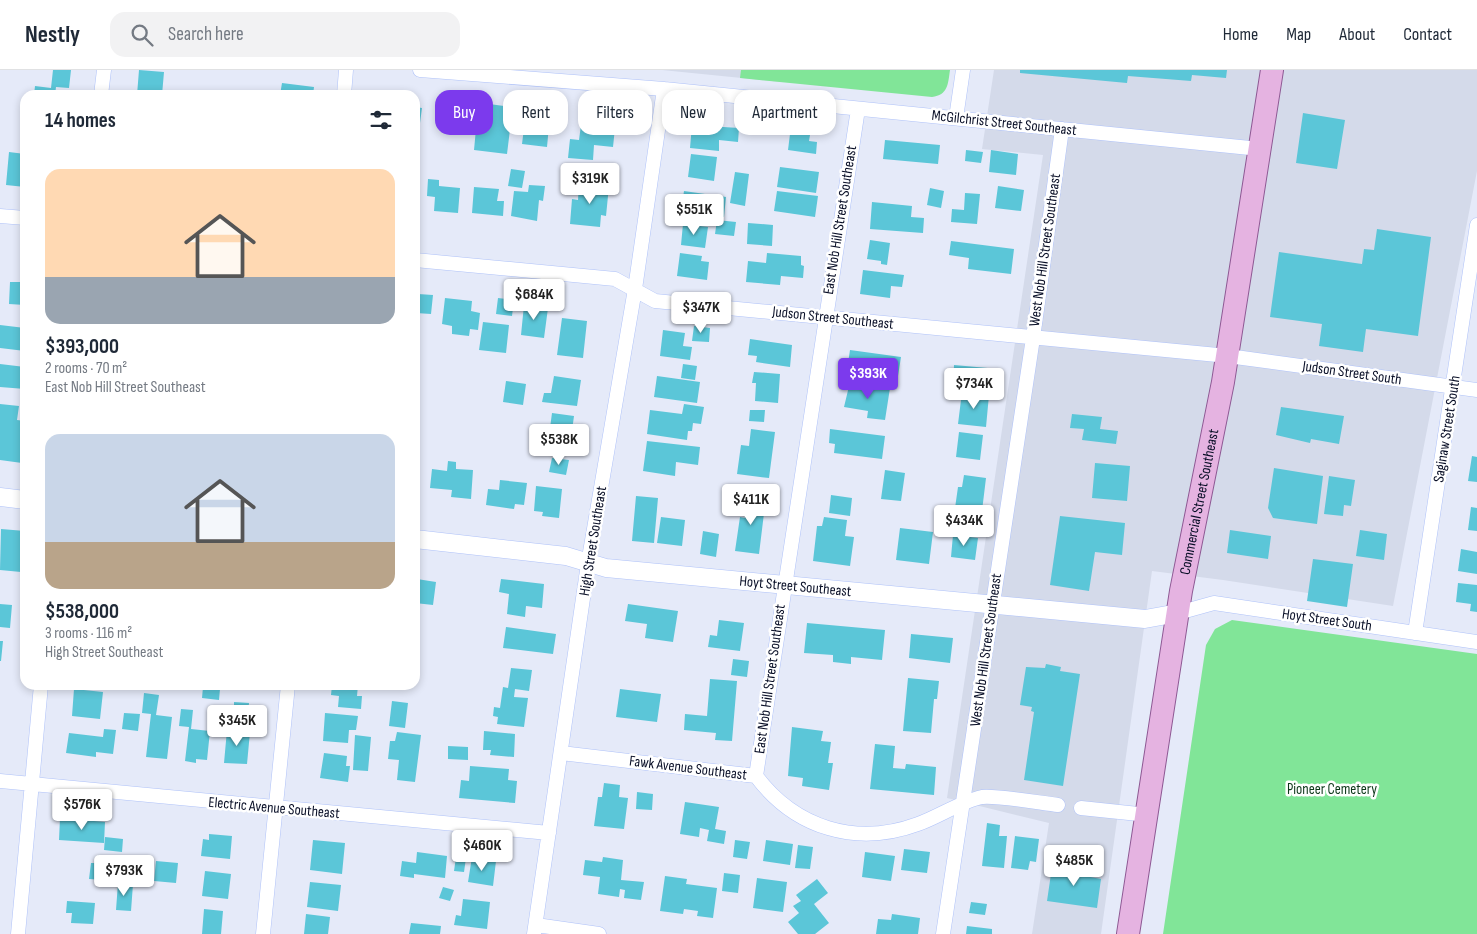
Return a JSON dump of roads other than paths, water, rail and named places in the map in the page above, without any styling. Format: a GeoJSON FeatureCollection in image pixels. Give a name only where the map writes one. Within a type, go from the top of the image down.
{"type":"FeatureCollection","features":[{"type":"Feature","properties":{"kind":"main road","name":"Commercial Street Southeast"},"geometry":{"type":"LineString","coordinates":[[1128,934],[1178,613],[1228,356],[1272,70]]}},
{"type":"Feature","properties":{"kind":"street"},"geometry":{"type":"LineString","coordinates":[[102,90],[104,70]]}},
{"type":"Feature","properties":{"kind":"street"},"geometry":{"type":"LineString","coordinates":[[344,90],[346,70]]}},
{"type":"Feature","properties":{"kind":"street","name":"McGilchrist Street Southeast"},"geometry":{"type":"LineString","coordinates":[[420,70],[562,75],[664,89],[1260,149]]}},
{"type":"Feature","properties":{"kind":"street"},"geometry":{"type":"LineString","coordinates":[[956,118],[963,70]]}},
{"type":"Feature","properties":{"kind":"street","name":"High Street Southeast"},"geometry":{"type":"LineString","coordinates":[[535,930],[588,564],[635,289],[664,89]]}},
{"type":"Feature","properties":{"kind":"street","name":"East Nob Hill Street Southeast"},"geometry":{"type":"LineString","coordinates":[[756,776],[824,317],[858,109]]}},
{"type":"Feature","properties":{"kind":"street","name":"West Nob Hill Street Southeast"},"geometry":{"type":"LineString","coordinates":[[943,934],[964,805],[1062,129]]}},
{"type":"Feature","properties":{"kind":"street"},"geometry":{"type":"LineString","coordinates":[[0,216],[20,218]]}},
{"type":"Feature","properties":{"kind":"street","name":"Saginaw Street South"},"geometry":{"type":"LineString","coordinates":[[1415,633],[1477,226]]}},
{"type":"Feature","properties":{"kind":"street","name":"Judson Street Southeast"},"geometry":{"type":"LineString","coordinates":[[420,260],[615,279],[635,289],[648,299],[655,301],[1228,356]]}},
{"type":"Feature","properties":{"kind":"street","name":"Judson Street South"},"geometry":{"type":"LineString","coordinates":[[1228,356],[1477,390]]}},
{"type":"Feature","properties":{"kind":"street"},"geometry":{"type":"LineString","coordinates":[[0,497],[20,499]]}},
{"type":"Feature","properties":{"kind":"street","name":"Hoyt Street Southeast"},"geometry":{"type":"LineString","coordinates":[[420,540],[566,556],[606,568],[784,586],[1145,619],[1178,613]]}},
{"type":"Feature","properties":{"kind":"street","name":"Hoyt Street South"},"geometry":{"type":"LineString","coordinates":[[1178,613],[1214,603],[1477,642]]}},
{"type":"Feature","properties":{"kind":"street"},"geometry":{"type":"LineString","coordinates":[[18,934],[41,690]]}},
{"type":"Feature","properties":{"kind":"street"},"geometry":{"type":"LineString","coordinates":[[263,934],[288,690]]}},
{"type":"Feature","properties":{"kind":"street","name":"Fawk Avenue Southeast"},"geometry":{"type":"LineString","coordinates":[[561,753],[756,776],[769,793],[784,807],[802,818],[839,831],[874,834],[897,831],[982,797],[1058,804]]}},
{"type":"Feature","properties":{"kind":"street","name":"Electric Avenue Southeast"},"geometry":{"type":"LineString","coordinates":[[0,781],[548,833]]}},
{"type":"Feature","properties":{"kind":"street"},"geometry":{"type":"LineString","coordinates":[[1081,808],[1148,815]]}},
{"type":"Feature","properties":{"kind":"street"},"geometry":{"type":"LineString","coordinates":[[535,930],[598,934]]}},
{"type":"Feature","properties":{"kind":"park label","name":"Pioneer Cemetery"},"geometry":{"type":"Point","coordinates":[1332,789]}}]}
